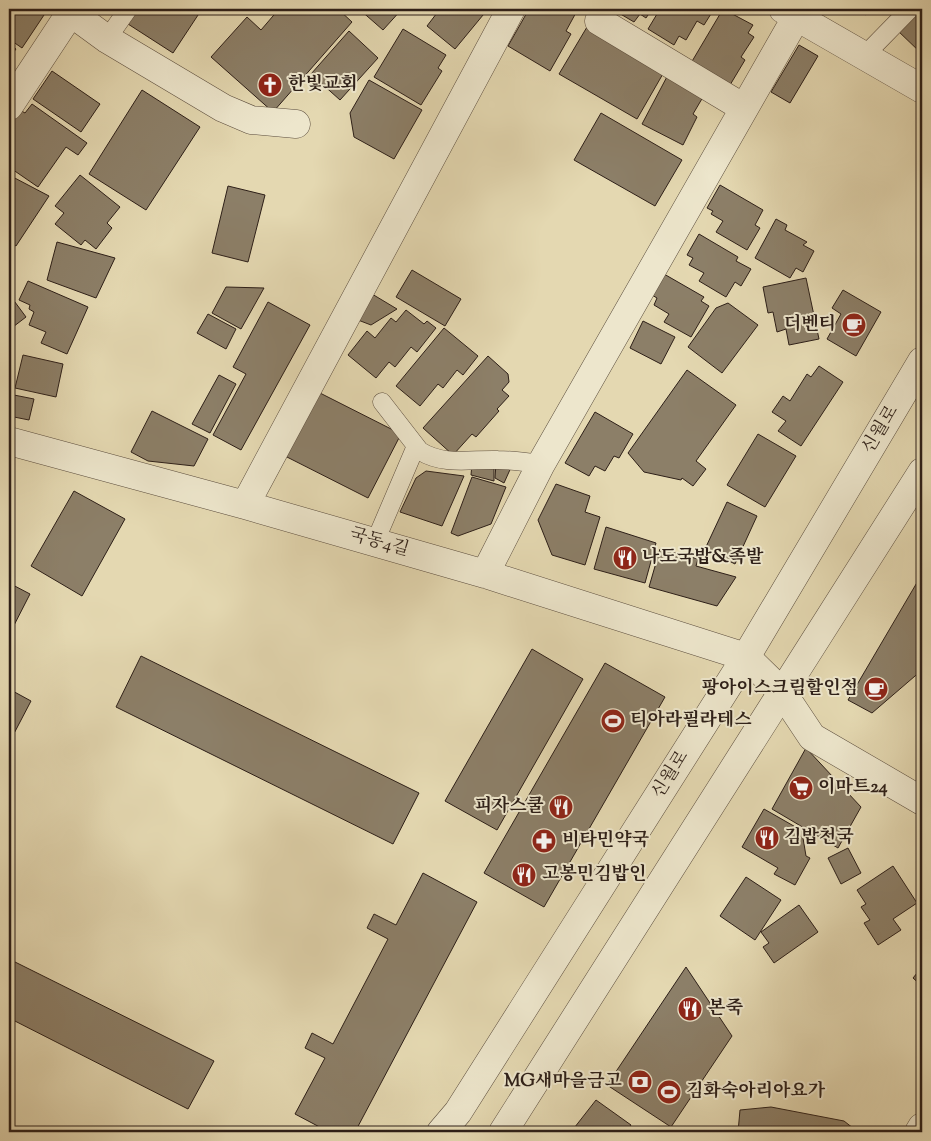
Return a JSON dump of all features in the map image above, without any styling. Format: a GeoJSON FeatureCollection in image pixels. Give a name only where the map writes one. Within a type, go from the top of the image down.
{"type":"FeatureCollection","features":[{"type":"Feature","properties":{"kind":"street"},"geometry":{"type":"LineString","coordinates":[[245,504],[510,9]]}},
{"type":"Feature","properties":{"kind":"street"},"geometry":{"type":"LineString","coordinates":[[9,106],[68,11],[107,39],[223,108],[251,120],[296,124]]}},
{"type":"Feature","properties":{"kind":"street"},"geometry":{"type":"LineString","coordinates":[[485,574],[541,464],[744,108],[794,11],[864,56],[922,89]]}},
{"type":"Feature","properties":{"kind":"street"},"geometry":{"type":"LineString","coordinates":[[599,21],[744,108]]}},
{"type":"Feature","properties":{"kind":"street","name":"신월로"},"geometry":{"type":"LineString","coordinates":[[441,1132],[464,1104],[746,657],[922,361]]}},
{"type":"Feature","properties":{"kind":"street","name":"국동4길"},"geometry":{"type":"LineString","coordinates":[[9,441],[245,504],[485,574],[746,657]]}},
{"type":"Feature","properties":{"kind":"street"},"geometry":{"type":"LineString","coordinates":[[503,1132],[922,472]]}},
{"type":"Feature","properties":{"kind":"street"},"geometry":{"type":"LineString","coordinates":[[746,657],[782,692],[812,738],[922,801]]}},
{"type":"Feature","properties":{"kind":"street"},"geometry":{"type":"LineString","coordinates":[[919,1132],[922,1127]]}},
{"type":"Feature","properties":{"kind":"lane"},"geometry":{"type":"LineString","coordinates":[[107,39],[128,9]]}},
{"type":"Feature","properties":{"kind":"lane"},"geometry":{"type":"LineString","coordinates":[[864,56],[910,9]]}},
{"type":"Feature","properties":{"kind":"lane"},"geometry":{"type":"LineString","coordinates":[[382,402],[416,446],[429,456],[440,460],[513,460],[541,464]]}},
{"type":"Feature","properties":{"kind":"lane"},"geometry":{"type":"LineString","coordinates":[[375,542],[416,446]]}},
{"type":"Feature","properties":{"kind":"building"},"geometry":{"type":"Polygon","coordinates":[[[9,9],[45,9],[46,12],[22,48],[9,39],[9,9]]]}},
{"type":"Feature","properties":{"kind":"building"},"geometry":{"type":"Polygon","coordinates":[[[138,9],[202,9],[173,53],[128,24],[138,9]]]}},
{"type":"Feature","properties":{"kind":"building","name":"한빛교회"},"geometry":{"type":"Polygon","coordinates":[[[279,9],[338,9],[352,22],[273,112],[211,57],[247,17],[261,30],[279,9]]]}},
{"type":"Feature","properties":{"kind":"building"},"geometry":{"type":"Polygon","coordinates":[[[359,9],[402,9],[383,30],[359,9]]]}},
{"type":"Feature","properties":{"kind":"building"},"geometry":{"type":"Polygon","coordinates":[[[440,9],[488,9],[455,49],[427,26],[440,9]]]}},
{"type":"Feature","properties":{"kind":"building"},"geometry":{"type":"Polygon","coordinates":[[[529,9],[578,9],[566,31],[571,34],[550,71],[508,46],[529,9]]]}},
{"type":"Feature","properties":{"kind":"building"},"geometry":{"type":"Polygon","coordinates":[[[612,9],[652,9],[646,18],[640,14],[634,22],[612,9]]]}},
{"type":"Feature","properties":{"kind":"building"},"geometry":{"type":"Polygon","coordinates":[[[660,9],[714,9],[704,25],[697,21],[686,40],[679,36],[674,45],[648,29],[660,9]]]}},
{"type":"Feature","properties":{"kind":"building"},"geometry":{"type":"Polygon","coordinates":[[[723,9],[753,25],[748,33],[754,37],[741,57],[745,60],[730,85],[691,63],[723,9]]]}},
{"type":"Feature","properties":{"kind":"building"},"geometry":{"type":"Polygon","coordinates":[[[859,9],[880,9],[874,14],[871,10],[865,15],[859,9]]]}},
{"type":"Feature","properties":{"kind":"building"},"geometry":{"type":"Polygon","coordinates":[[[916,9],[922,9],[922,54],[896,29],[916,9]]]}},
{"type":"Feature","properties":{"kind":"building"},"geometry":{"type":"Polygon","coordinates":[[[587,27],[664,72],[637,119],[559,74],[587,27]]]}},
{"type":"Feature","properties":{"kind":"building"},"geometry":{"type":"Polygon","coordinates":[[[403,29],[446,55],[438,68],[442,71],[421,105],[374,77],[403,29]]]}},
{"type":"Feature","properties":{"kind":"building"},"geometry":{"type":"Polygon","coordinates":[[[349,31],[378,58],[340,100],[311,74],[349,31]]]}},
{"type":"Feature","properties":{"kind":"building"},"geometry":{"type":"Polygon","coordinates":[[[9,44],[16,49],[10,57],[14,60],[9,67],[9,44]]]}},
{"type":"Feature","properties":{"kind":"building"},"geometry":{"type":"Polygon","coordinates":[[[799,45],[818,56],[790,103],[771,92],[799,45]]]}},
{"type":"Feature","properties":{"kind":"building"},"geometry":{"type":"Polygon","coordinates":[[[52,71],[100,104],[81,132],[33,99],[52,71]]]}},
{"type":"Feature","properties":{"kind":"building"},"geometry":{"type":"Polygon","coordinates":[[[670,71],[703,97],[693,114],[697,117],[683,145],[642,124],[670,71]]]}},
{"type":"Feature","properties":{"kind":"building"},"geometry":{"type":"Polygon","coordinates":[[[369,80],[422,110],[394,159],[354,137],[350,113],[369,80]]]}},
{"type":"Feature","properties":{"kind":"building"},"geometry":{"type":"Polygon","coordinates":[[[142,90],[200,127],[146,210],[89,174],[142,90]]]}},
{"type":"Feature","properties":{"kind":"building"},"geometry":{"type":"Polygon","coordinates":[[[32,104],[87,143],[78,155],[66,147],[38,187],[9,167],[9,126],[20,110],[25,113],[32,104]]]}},
{"type":"Feature","properties":{"kind":"building"},"geometry":{"type":"Polygon","coordinates":[[[601,113],[682,160],[655,206],[574,160],[601,113]]]}},
{"type":"Feature","properties":{"kind":"building"},"geometry":{"type":"Polygon","coordinates":[[[9,175],[49,196],[16,246],[9,242],[9,175]]]}},
{"type":"Feature","properties":{"kind":"building"},"geometry":{"type":"Polygon","coordinates":[[[80,175],[120,207],[107,223],[112,228],[96,249],[85,240],[81,245],[55,224],[64,213],[55,206],[80,175]]]}},
{"type":"Feature","properties":{"kind":"building"},"geometry":{"type":"Polygon","coordinates":[[[720,185],[763,210],[755,225],[760,228],[747,250],[716,232],[723,221],[711,214],[713,211],[707,208],[720,185]]]}},
{"type":"Feature","properties":{"kind":"building"},"geometry":{"type":"Polygon","coordinates":[[[228,186],[265,195],[248,262],[212,253],[228,186]]]}},
{"type":"Feature","properties":{"kind":"building"},"geometry":{"type":"Polygon","coordinates":[[[776,219],[787,225],[785,230],[807,242],[803,245],[814,251],[803,272],[796,268],[790,278],[755,258],[776,219]]]}},
{"type":"Feature","properties":{"kind":"building"},"geometry":{"type":"Polygon","coordinates":[[[699,234],[738,257],[736,261],[751,269],[741,286],[735,282],[726,297],[699,281],[704,273],[689,265],[693,258],[687,255],[699,234]]]}},
{"type":"Feature","properties":{"kind":"building"},"geometry":{"type":"Polygon","coordinates":[[[57,242],[115,258],[96,298],[47,280],[57,242]]]}},
{"type":"Feature","properties":{"kind":"building"},"geometry":{"type":"Polygon","coordinates":[[[412,270],[461,299],[445,326],[396,297],[412,270]]]}},
{"type":"Feature","properties":{"kind":"building"},"geometry":{"type":"Polygon","coordinates":[[[664,274],[704,297],[701,301],[709,306],[691,337],[664,322],[669,314],[654,305],[657,298],[652,295],[664,274]]]}},
{"type":"Feature","properties":{"kind":"building"},"geometry":{"type":"Polygon","coordinates":[[[806,278],[819,339],[789,345],[786,329],[777,332],[773,312],[768,313],[763,287],[806,278]]]}},
{"type":"Feature","properties":{"kind":"building"},"geometry":{"type":"Polygon","coordinates":[[[28,281],[88,307],[67,354],[41,343],[46,332],[29,325],[34,312],[29,309],[30,305],[19,300],[28,281]]]}},
{"type":"Feature","properties":{"kind":"building"},"geometry":{"type":"Polygon","coordinates":[[[226,287],[264,288],[241,329],[212,313],[226,287]]]}},
{"type":"Feature","properties":{"kind":"building"},"geometry":{"type":"Polygon","coordinates":[[[843,290],[881,312],[856,356],[827,339],[841,314],[832,308],[843,290]]]}},
{"type":"Feature","properties":{"kind":"building"},"geometry":{"type":"Polygon","coordinates":[[[9,294],[26,317],[9,330],[9,294]]]}},
{"type":"Feature","properties":{"kind":"building"},"geometry":{"type":"Polygon","coordinates":[[[372,294],[397,309],[371,325],[358,320],[372,294]]]}},
{"type":"Feature","properties":{"kind":"building"},"geometry":{"type":"Polygon","coordinates":[[[268,302],[310,325],[241,450],[213,435],[246,374],[233,367],[268,302]]]}},
{"type":"Feature","properties":{"kind":"building"},"geometry":{"type":"Polygon","coordinates":[[[728,303],[758,325],[722,373],[688,347],[716,308],[728,303]]]}},
{"type":"Feature","properties":{"kind":"building"},"geometry":{"type":"Polygon","coordinates":[[[406,310],[424,324],[427,321],[436,328],[417,352],[411,347],[395,367],[389,362],[376,378],[348,355],[367,331],[375,338],[391,318],[396,322],[406,310]]]}},
{"type":"Feature","properties":{"kind":"building"},"geometry":{"type":"Polygon","coordinates":[[[208,314],[236,329],[226,349],[197,333],[208,314]]]}},
{"type":"Feature","properties":{"kind":"building"},"geometry":{"type":"Polygon","coordinates":[[[643,321],[675,337],[661,364],[630,348],[643,321]]]}},
{"type":"Feature","properties":{"kind":"building"},"geometry":{"type":"Polygon","coordinates":[[[444,328],[478,356],[463,375],[457,370],[443,388],[438,384],[420,406],[396,386],[444,328]]]}},
{"type":"Feature","properties":{"kind":"building"},"geometry":{"type":"Polygon","coordinates":[[[23,355],[63,364],[56,397],[15,388],[23,355]]]}},
{"type":"Feature","properties":{"kind":"building"},"geometry":{"type":"Polygon","coordinates":[[[488,356],[508,374],[509,382],[502,390],[509,396],[497,409],[499,411],[476,437],[472,434],[453,455],[423,428],[488,356]]]}},
{"type":"Feature","properties":{"kind":"building"},"geometry":{"type":"Polygon","coordinates":[[[819,366],[843,382],[801,446],[778,431],[786,421],[772,412],[783,396],[790,401],[807,374],[811,377],[819,366]]]}},
{"type":"Feature","properties":{"kind":"building"},"geometry":{"type":"Polygon","coordinates":[[[687,370],[736,405],[696,461],[706,469],[693,486],[682,478],[681,480],[644,472],[628,453],[687,370]]]}},
{"type":"Feature","properties":{"kind":"building"},"geometry":{"type":"Polygon","coordinates":[[[219,375],[236,384],[210,433],[192,424],[219,375]]]}},
{"type":"Feature","properties":{"kind":"building"},"geometry":{"type":"Polygon","coordinates":[[[316,391],[401,434],[368,498],[283,455],[316,391]]]}},
{"type":"Feature","properties":{"kind":"building"},"geometry":{"type":"Polygon","coordinates":[[[9,394],[34,399],[29,420],[9,416],[9,394]]]}},
{"type":"Feature","properties":{"kind":"building"},"geometry":{"type":"Polygon","coordinates":[[[152,411],[208,439],[194,466],[148,461],[131,452],[152,411]]]}},
{"type":"Feature","properties":{"kind":"building"},"geometry":{"type":"Polygon","coordinates":[[[595,412],[633,434],[619,458],[614,456],[605,471],[595,466],[589,476],[565,463],[595,412]]]}},
{"type":"Feature","properties":{"kind":"building"},"geometry":{"type":"Polygon","coordinates":[[[758,434],[796,456],[765,507],[727,485],[758,434]]]}},
{"type":"Feature","properties":{"kind":"building"},"geometry":{"type":"Polygon","coordinates":[[[494,462],[494,481],[471,475],[472,463],[494,462]]]}},
{"type":"Feature","properties":{"kind":"building"},"geometry":{"type":"Polygon","coordinates":[[[496,463],[513,463],[504,483],[495,478],[496,463]]]}},
{"type":"Feature","properties":{"kind":"building"},"geometry":{"type":"Polygon","coordinates":[[[426,471],[464,476],[442,526],[400,512],[416,478],[426,471]]]}},
{"type":"Feature","properties":{"kind":"building"},"geometry":{"type":"Polygon","coordinates":[[[472,477],[506,487],[491,524],[458,536],[451,533],[472,477]]]}},
{"type":"Feature","properties":{"kind":"building"},"geometry":{"type":"Polygon","coordinates":[[[556,484],[590,496],[585,512],[600,517],[585,565],[552,555],[538,520],[556,484]]]}},
{"type":"Feature","properties":{"kind":"building"},"geometry":{"type":"Polygon","coordinates":[[[74,491],[125,519],[82,596],[31,566],[74,491]]]}},
{"type":"Feature","properties":{"kind":"building"},"geometry":{"type":"Polygon","coordinates":[[[727,502],[757,516],[735,564],[705,549],[727,502]]]}},
{"type":"Feature","properties":{"kind":"building"},"geometry":{"type":"Polygon","coordinates":[[[606,527],[656,543],[645,583],[594,569],[606,527]]]}},
{"type":"Feature","properties":{"kind":"building"},"geometry":{"type":"Polygon","coordinates":[[[660,549],[698,559],[696,566],[736,577],[717,606],[649,587],[660,549]]]}},
{"type":"Feature","properties":{"kind":"building"},"geometry":{"type":"Polygon","coordinates":[[[922,574],[922,670],[872,713],[848,700],[922,574]]]}},
{"type":"Feature","properties":{"kind":"building"},"geometry":{"type":"Polygon","coordinates":[[[9,583],[30,594],[9,635],[9,583]]]}},
{"type":"Feature","properties":{"kind":"building"},"geometry":{"type":"Polygon","coordinates":[[[532,649],[583,679],[497,830],[445,801],[532,649]]]}},
{"type":"Feature","properties":{"kind":"building"},"geometry":{"type":"Polygon","coordinates":[[[141,656],[419,793],[393,844],[116,707],[141,656]]]}},
{"type":"Feature","properties":{"kind":"building"},"geometry":{"type":"Polygon","coordinates":[[[605,663],[665,697],[544,907],[484,873],[605,663]]]}},
{"type":"Feature","properties":{"kind":"building"},"geometry":{"type":"Polygon","coordinates":[[[9,689],[31,701],[9,743],[9,689]]]}},
{"type":"Feature","properties":{"kind":"building"},"geometry":{"type":"Polygon","coordinates":[[[806,748],[861,807],[838,848],[772,809],[806,748]]]}},
{"type":"Feature","properties":{"kind":"building"},"geometry":{"type":"Polygon","coordinates":[[[764,809],[806,833],[803,838],[806,856],[810,858],[795,885],[774,874],[778,868],[742,847],[764,809]]]}},
{"type":"Feature","properties":{"kind":"building"},"geometry":{"type":"Polygon","coordinates":[[[848,848],[861,873],[841,884],[828,858],[848,848]]]}},
{"type":"Feature","properties":{"kind":"building"},"geometry":{"type":"Polygon","coordinates":[[[893,866],[917,903],[893,919],[901,930],[878,945],[864,923],[870,920],[861,907],[866,904],[857,890],[893,866]]]}},
{"type":"Feature","properties":{"kind":"building"},"geometry":{"type":"Polygon","coordinates":[[[423,873],[477,902],[355,1132],[329,1132],[295,1114],[325,1058],[305,1048],[312,1033],[333,1044],[388,939],[367,928],[374,914],[396,925],[423,873]]]}},
{"type":"Feature","properties":{"kind":"building"},"geometry":{"type":"Polygon","coordinates":[[[746,877],[781,900],[755,940],[720,916],[746,877]]]}},
{"type":"Feature","properties":{"kind":"building"},"geometry":{"type":"Polygon","coordinates":[[[799,905],[818,932],[774,963],[763,947],[769,943],[761,932],[799,905]]]}},
{"type":"Feature","properties":{"kind":"building"},"geometry":{"type":"Polygon","coordinates":[[[9,959],[214,1061],[188,1109],[9,1018],[9,959]]]}},
{"type":"Feature","properties":{"kind":"building"},"geometry":{"type":"Polygon","coordinates":[[[686,967],[732,1036],[671,1127],[607,1085],[686,967]]]}},
{"type":"Feature","properties":{"kind":"building"},"geometry":{"type":"Polygon","coordinates":[[[922,967],[922,986],[913,978],[922,967]]]}},
{"type":"Feature","properties":{"kind":"building"},"geometry":{"type":"Polygon","coordinates":[[[596,1100],[631,1125],[627,1131],[629,1132],[571,1132],[596,1100]]]}},
{"type":"Feature","properties":{"kind":"building"},"geometry":{"type":"Polygon","coordinates":[[[771,1107],[844,1121],[858,1132],[738,1132],[740,1110],[771,1107]]]}},
{"type":"Feature","properties":{"kind":"place","name":"한빛교회"},"geometry":{"type":"Point","coordinates":[270,85]}},
{"type":"Feature","properties":{"kind":"place","name":"더벤티"},"geometry":{"type":"Point","coordinates":[854,325]}},
{"type":"Feature","properties":{"kind":"place","name":"나도국밥&족발"},"geometry":{"type":"Point","coordinates":[625,558]}},
{"type":"Feature","properties":{"kind":"place","name":"팡아이스크림할인점"},"geometry":{"type":"Point","coordinates":[876,689]}},
{"type":"Feature","properties":{"kind":"place","name":"티아라필라테스"},"geometry":{"type":"Point","coordinates":[613,721]}},
{"type":"Feature","properties":{"kind":"place","name":"이마트24"},"geometry":{"type":"Point","coordinates":[801,788]}},
{"type":"Feature","properties":{"kind":"place","name":"피자스쿨"},"geometry":{"type":"Point","coordinates":[561,807]}},
{"type":"Feature","properties":{"kind":"place","name":"김밥천국"},"geometry":{"type":"Point","coordinates":[767,838]}},
{"type":"Feature","properties":{"kind":"place","name":"비타민약국"},"geometry":{"type":"Point","coordinates":[544,841]}},
{"type":"Feature","properties":{"kind":"place","name":"고봉민김밥인"},"geometry":{"type":"Point","coordinates":[524,875]}},
{"type":"Feature","properties":{"kind":"place","name":"본죽"},"geometry":{"type":"Point","coordinates":[690,1009]}},
{"type":"Feature","properties":{"kind":"place","name":"MG새마을금고"},"geometry":{"type":"Point","coordinates":[640,1082]}},
{"type":"Feature","properties":{"kind":"place","name":"김화숙아리아요가"},"geometry":{"type":"Point","coordinates":[669,1092]}}]}
